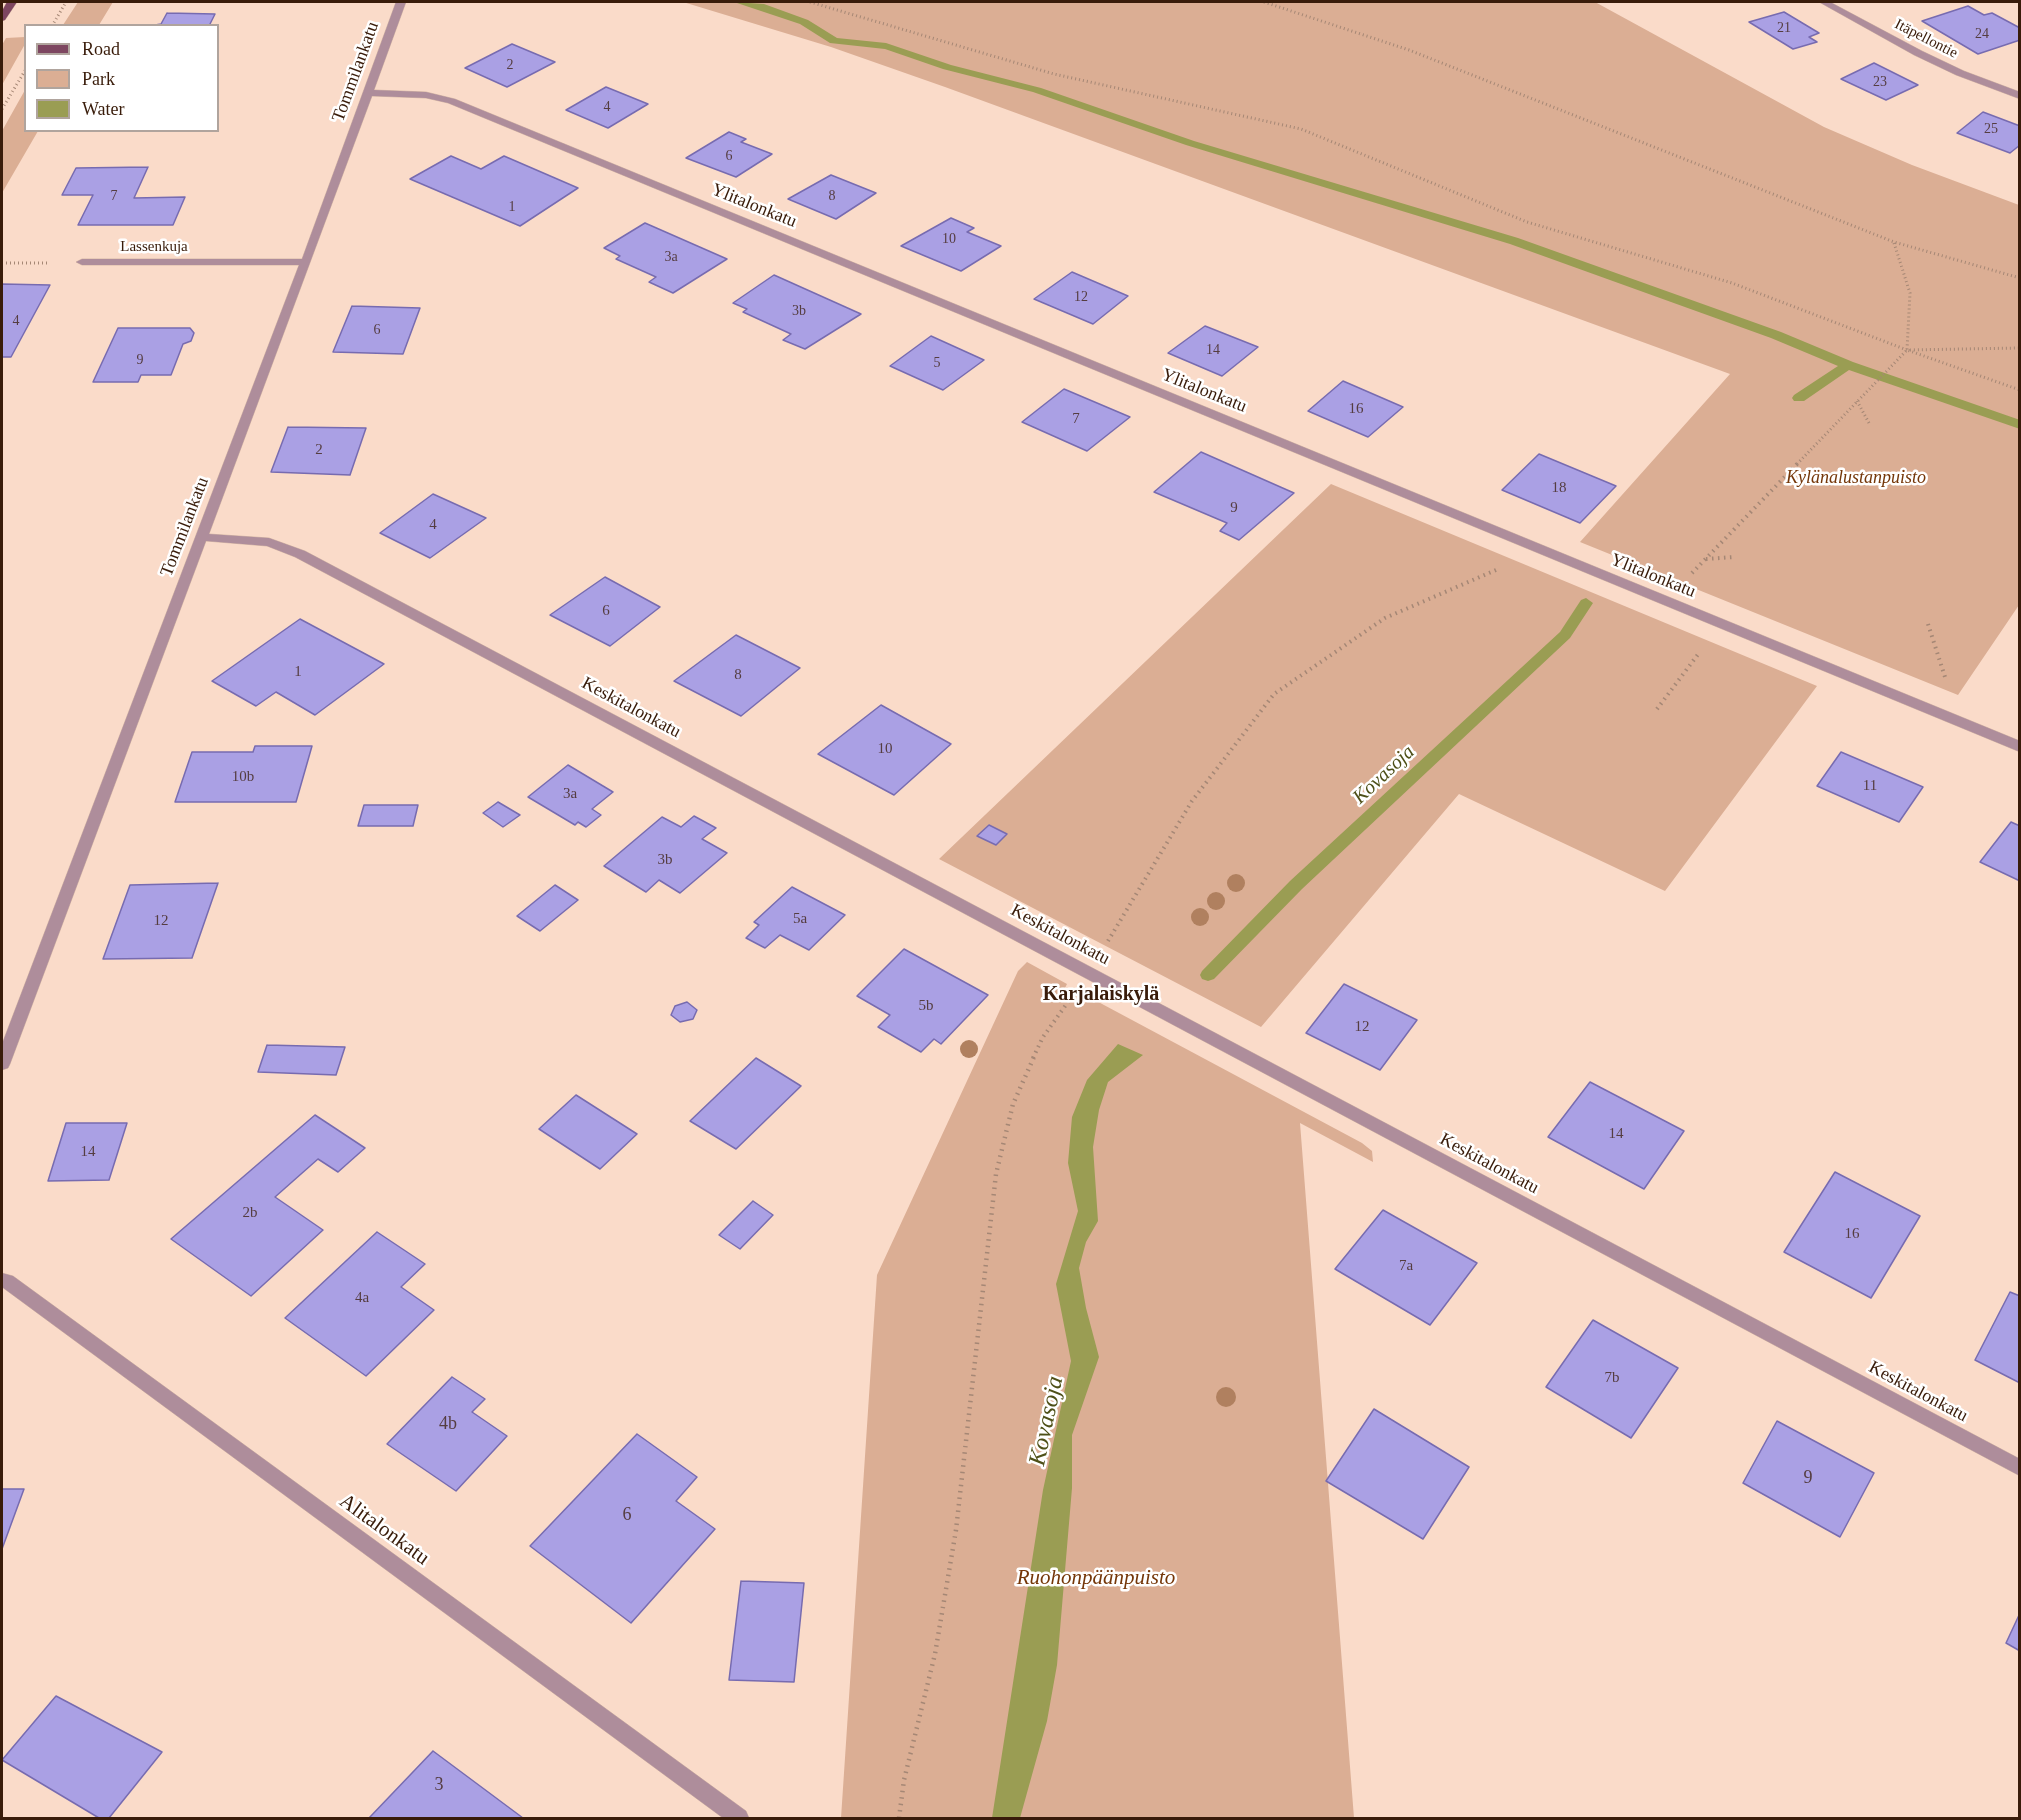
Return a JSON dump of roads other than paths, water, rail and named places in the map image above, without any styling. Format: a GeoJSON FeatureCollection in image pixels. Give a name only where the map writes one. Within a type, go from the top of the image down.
{"type":"FeatureCollection","features":[{"type":"Feature","properties":{"kind":"main road"},"geometry":{"type":"LineString","coordinates":[[2,18],[12,2]]}},
{"type":"Feature","properties":{"kind":"street","name":"Tommilankatu"},"geometry":{"type":"LineString","coordinates":[[2,1064],[306,262],[401,2]]}},
{"type":"Feature","properties":{"kind":"street","name":"Itäpellontie"},"geometry":{"type":"LineString","coordinates":[[1824,2],[1960,73],[2019,96]]}},
{"type":"Feature","properties":{"kind":"street","name":"Ylitalonkatu"},"geometry":{"type":"LineString","coordinates":[[368,93],[426,95],[451,101],[2019,747]]}},
{"type":"Feature","properties":{"kind":"street","name":"Lassenkuja"},"geometry":{"type":"LineString","coordinates":[[82,262],[306,262]]}},
{"type":"Feature","properties":{"kind":"street","name":"Keskitalonkatu"},"geometry":{"type":"LineString","coordinates":[[200,537],[269,542],[300,554],[2019,1468]]}},
{"type":"Feature","properties":{"kind":"street","name":"Alitalonkatu"},"geometry":{"type":"LineString","coordinates":[[2,1280],[739,1818]]}},
{"type":"Feature","properties":{"kind":"water"},"geometry":{"type":"Polygon","coordinates":[[[1118,1044],[1143,1055],[1108,1082],[1099,1110],[1093,1147],[1098,1221],[1086,1242],[1079,1268],[1086,1308],[1099,1357],[1072,1435],[1072,1488],[1057,1665],[1047,1721],[1020,1818],[992,1818],[1043,1490],[1071,1361],[1056,1284],[1078,1211],[1068,1163],[1072,1117],[1087,1080],[1118,1044]]]}},
{"type":"Feature","properties":{"kind":"waterway"},"geometry":{"type":"LineString","coordinates":[[739,2],[760,6],[804,22],[834,41],[886,46],[947,67],[1037,90],[1190,143],[1514,241],[1776,335],[1848,365]]}},
{"type":"Feature","properties":{"kind":"waterway"},"geometry":{"type":"LineString","coordinates":[[1799,398],[1848,365]]}},
{"type":"Feature","properties":{"kind":"waterway"},"geometry":{"type":"LineString","coordinates":[[1848,365],[2020,425]]}},
{"type":"Feature","properties":{"kind":"waterway","name":"Kovasoja"},"geometry":{"type":"LineString","coordinates":[[1208,975],[1296,885],[1565,635],[1586,603]]}},
{"type":"Feature","properties":{"kind":"district","name":"Karjalaiskylä"},"geometry":{"type":"Point","coordinates":[1101,995]}},
{"type":"Feature","properties":{"kind":"park label","name":"Kylänalustanpuisto"},"geometry":{"type":"Point","coordinates":[1856,478]}},
{"type":"Feature","properties":{"kind":"park label","name":"Ruohonpäänpuisto"},"geometry":{"type":"Point","coordinates":[1096,1578]}}]}
